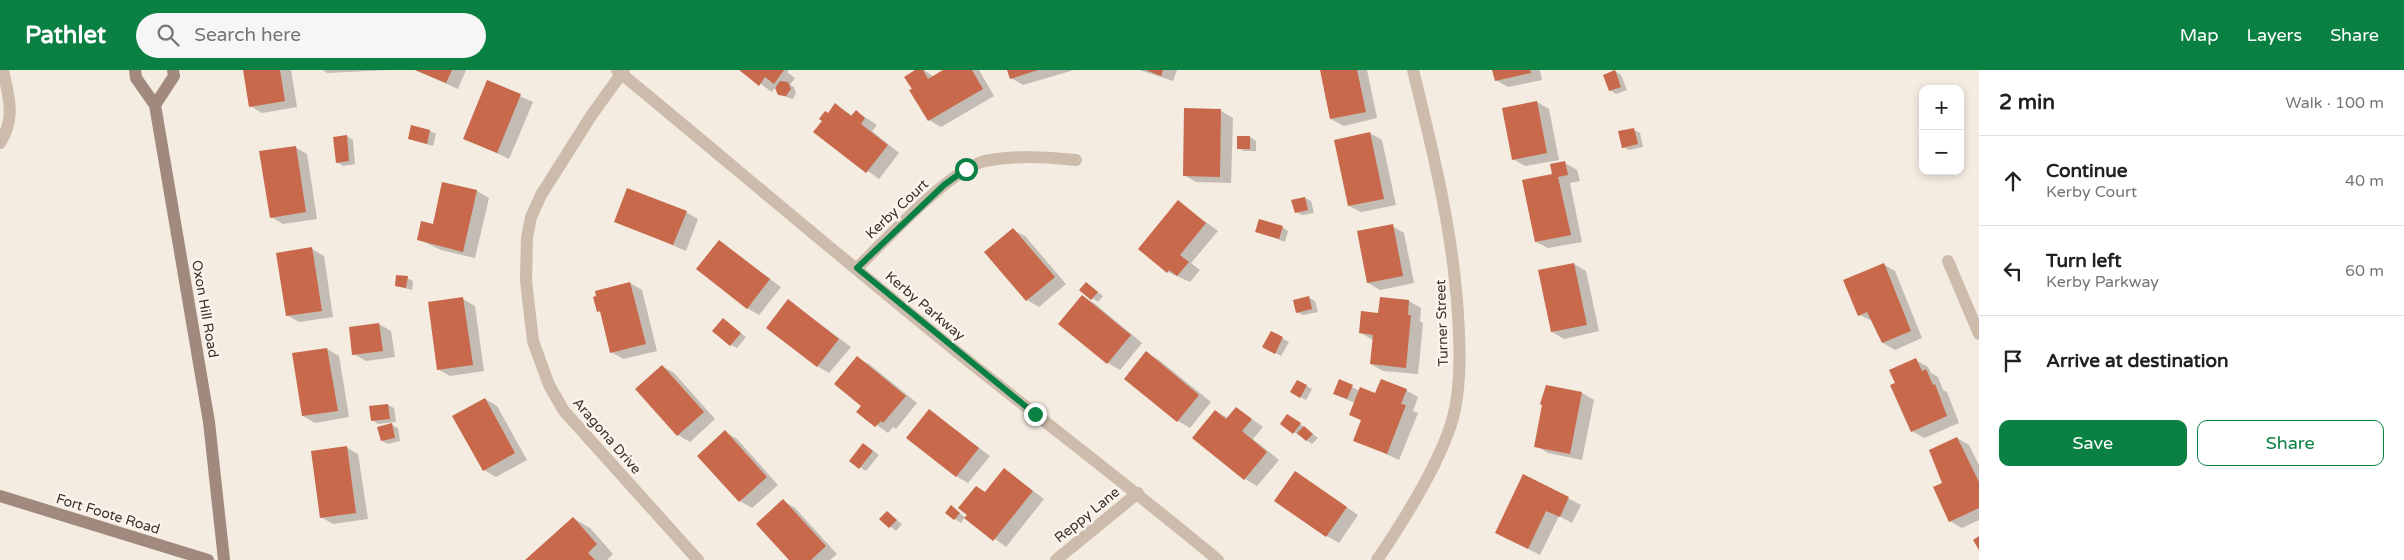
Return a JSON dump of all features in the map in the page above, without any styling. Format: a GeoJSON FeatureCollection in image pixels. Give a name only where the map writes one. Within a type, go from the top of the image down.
{"type":"FeatureCollection","features":[{"type":"Feature","properties":{"kind":"main road","name":"Oxon Hill Road"},"geometry":{"type":"LineString","coordinates":[[135,70],[136,78],[155,105],[209,422],[224,560]]}},
{"type":"Feature","properties":{"kind":"main road"},"geometry":{"type":"LineString","coordinates":[[155,105],[174,76],[173,70]]}},
{"type":"Feature","properties":{"kind":"main road","name":"Fort Foote Road"},"geometry":{"type":"LineString","coordinates":[[0,496],[208,560]]}},
{"type":"Feature","properties":{"kind":"street"},"geometry":{"type":"LineString","coordinates":[[0,143],[10,128],[10,102],[3,70]]}},
{"type":"Feature","properties":{"kind":"street","name":"Turner Street"},"geometry":{"type":"LineString","coordinates":[[1377,560],[1419,492],[1448,434],[1455,410],[1460,356],[1455,270],[1438,168],[1413,70]]}},
{"type":"Feature","properties":{"kind":"street","name":"Kerby Parkway"},"geometry":{"type":"LineString","coordinates":[[621,71],[1080,451],[1138,493],[1218,560]]}},
{"type":"Feature","properties":{"kind":"street","name":"Aragona Drive"},"geometry":{"type":"LineString","coordinates":[[621,71],[555,172],[531,217],[525,257],[533,341],[549,385],[564,411],[698,560]]}},
{"type":"Feature","properties":{"kind":"street","name":"Kerby Court"},"geometry":{"type":"LineString","coordinates":[[857,268],[944,185],[966,169],[984,162],[1036,156],[1076,160]]}},
{"type":"Feature","properties":{"kind":"street"},"geometry":{"type":"LineString","coordinates":[[1948,261],[1979,334]]}},
{"type":"Feature","properties":{"kind":"street","name":"Reppy Lane"},"geometry":{"type":"LineString","coordinates":[[1056,560],[1138,493]]}},
{"type":"Feature","properties":{"kind":"building"},"geometry":{"type":"Polygon","coordinates":[[[243,70],[280,70],[285,101],[249,107],[243,70]]]}},
{"type":"Feature","properties":{"kind":"building"},"geometry":{"type":"Polygon","coordinates":[[[415,70],[452,70],[446,83],[415,70]]]}},
{"type":"Feature","properties":{"kind":"building"},"geometry":{"type":"Polygon","coordinates":[[[739,70],[784,70],[774,84],[765,77],[759,86],[739,70]]]}},
{"type":"Feature","properties":{"kind":"building"},"geometry":{"type":"Polygon","coordinates":[[[915,70],[923,70],[928,79],[943,70],[972,70],[983,89],[928,121],[909,90],[912,89],[904,77],[915,70]]]}},
{"type":"Feature","properties":{"kind":"building"},"geometry":{"type":"Polygon","coordinates":[[[1007,70],[1038,70],[1010,79],[1007,70]]]}},
{"type":"Feature","properties":{"kind":"building"},"geometry":{"type":"Polygon","coordinates":[[[1146,70],[1163,70],[1161,76],[1146,70]]]}},
{"type":"Feature","properties":{"kind":"building"},"geometry":{"type":"Polygon","coordinates":[[[1320,70],[1357,70],[1366,112],[1330,119],[1320,70]]]}},
{"type":"Feature","properties":{"kind":"building"},"geometry":{"type":"Polygon","coordinates":[[[1492,70],[1530,70],[1531,73],[1495,81],[1492,70]]]}},
{"type":"Feature","properties":{"kind":"building"},"geometry":{"type":"Polygon","coordinates":[[[1615,70],[1621,87],[1609,91],[1603,75],[1615,70]]]}},
{"type":"Feature","properties":{"kind":"building"},"geometry":{"type":"Polygon","coordinates":[[[487,80],[521,94],[497,153],[463,139],[487,80]]]}},
{"type":"Feature","properties":{"kind":"building"},"geometry":{"type":"Polygon","coordinates":[[[780,81],[788,82],[791,89],[786,96],[778,95],[775,88],[780,81]]]}},
{"type":"Feature","properties":{"kind":"building"},"geometry":{"type":"Polygon","coordinates":[[[1537,101],[1547,153],[1512,160],[1502,108],[1537,101]]]}},
{"type":"Feature","properties":{"kind":"building"},"geometry":{"type":"Polygon","coordinates":[[[835,103],[851,116],[856,110],[865,118],[861,124],[888,145],[866,173],[813,132],[822,121],[819,119],[825,111],[828,113],[835,103]]]}},
{"type":"Feature","properties":{"kind":"building"},"geometry":{"type":"Polygon","coordinates":[[[1184,108],[1221,109],[1220,177],[1183,176],[1184,108]]]}},
{"type":"Feature","properties":{"kind":"building"},"geometry":{"type":"Polygon","coordinates":[[[411,125],[430,130],[427,144],[408,139],[411,125]]]}},
{"type":"Feature","properties":{"kind":"building"},"geometry":{"type":"Polygon","coordinates":[[[1634,128],[1638,144],[1622,148],[1618,131],[1634,128]]]}},
{"type":"Feature","properties":{"kind":"building"},"geometry":{"type":"Polygon","coordinates":[[[1370,132],[1384,199],[1348,206],[1334,140],[1370,132]]]}},
{"type":"Feature","properties":{"kind":"building"},"geometry":{"type":"Polygon","coordinates":[[[347,135],[349,161],[336,163],[333,137],[347,135]]]}},
{"type":"Feature","properties":{"kind":"building"},"geometry":{"type":"Polygon","coordinates":[[[1237,136],[1250,136],[1250,149],[1237,149],[1237,136]]]}},
{"type":"Feature","properties":{"kind":"building"},"geometry":{"type":"Polygon","coordinates":[[[296,146],[306,212],[270,218],[259,151],[296,146]]]}},
{"type":"Feature","properties":{"kind":"building"},"geometry":{"type":"Polygon","coordinates":[[[1565,161],[1568,175],[1558,177],[1571,235],[1535,242],[1522,180],[1552,174],[1550,164],[1565,161]]]}},
{"type":"Feature","properties":{"kind":"building"},"geometry":{"type":"Polygon","coordinates":[[[442,182],[477,190],[463,252],[417,240],[421,221],[433,224],[442,182]]]}},
{"type":"Feature","properties":{"kind":"building"},"geometry":{"type":"Polygon","coordinates":[[[627,188],[687,211],[673,245],[614,222],[627,188]]]}},
{"type":"Feature","properties":{"kind":"building"},"geometry":{"type":"Polygon","coordinates":[[[1305,197],[1308,210],[1295,213],[1291,200],[1305,197]]]}},
{"type":"Feature","properties":{"kind":"building"},"geometry":{"type":"Polygon","coordinates":[[[1178,200],[1206,223],[1180,255],[1189,262],[1177,276],[1169,270],[1167,273],[1138,249],[1178,200]]]}},
{"type":"Feature","properties":{"kind":"building"},"geometry":{"type":"Polygon","coordinates":[[[1259,219],[1283,226],[1279,239],[1255,232],[1259,219]]]}},
{"type":"Feature","properties":{"kind":"building"},"geometry":{"type":"Polygon","coordinates":[[[1393,224],[1403,276],[1367,283],[1357,231],[1393,224]]]}},
{"type":"Feature","properties":{"kind":"building"},"geometry":{"type":"Polygon","coordinates":[[[1013,228],[1055,277],[1026,301],[984,252],[1013,228]]]}},
{"type":"Feature","properties":{"kind":"building"},"geometry":{"type":"Polygon","coordinates":[[[719,240],[770,279],[747,309],[696,269],[719,240]]]}},
{"type":"Feature","properties":{"kind":"building"},"geometry":{"type":"Polygon","coordinates":[[[312,247],[322,311],[286,316],[276,253],[312,247]]]}},
{"type":"Feature","properties":{"kind":"building"},"geometry":{"type":"Polygon","coordinates":[[[1574,263],[1587,325],[1551,332],[1538,270],[1574,263]]]}},
{"type":"Feature","properties":{"kind":"building"},"geometry":{"type":"Polygon","coordinates":[[[1884,263],[1911,331],[1882,343],[1867,312],[1858,316],[1843,280],[1884,263]]]}},
{"type":"Feature","properties":{"kind":"building"},"geometry":{"type":"Polygon","coordinates":[[[396,275],[408,276],[406,288],[395,286],[396,275]]]}},
{"type":"Feature","properties":{"kind":"building"},"geometry":{"type":"Polygon","coordinates":[[[630,282],[646,344],[610,353],[600,311],[597,312],[593,297],[596,296],[595,291],[630,282]]]}},
{"type":"Feature","properties":{"kind":"building"},"geometry":{"type":"Polygon","coordinates":[[[1086,282],[1098,292],[1091,300],[1079,290],[1086,282]]]}},
{"type":"Feature","properties":{"kind":"building"},"geometry":{"type":"Polygon","coordinates":[[[1082,295],[1131,335],[1107,364],[1058,324],[1082,295]]]}},
{"type":"Feature","properties":{"kind":"building"},"geometry":{"type":"Polygon","coordinates":[[[1309,296],[1312,309],[1296,313],[1293,300],[1309,296]]]}},
{"type":"Feature","properties":{"kind":"building"},"geometry":{"type":"Polygon","coordinates":[[[463,297],[473,365],[437,370],[428,302],[463,297]]]}},
{"type":"Feature","properties":{"kind":"building"},"geometry":{"type":"Polygon","coordinates":[[[1380,297],[1409,300],[1408,315],[1411,315],[1406,368],[1370,364],[1373,335],[1359,333],[1361,311],[1378,313],[1380,297]]]}},
{"type":"Feature","properties":{"kind":"building"},"geometry":{"type":"Polygon","coordinates":[[[788,299],[839,339],[817,367],[766,328],[788,299]]]}},
{"type":"Feature","properties":{"kind":"building"},"geometry":{"type":"Polygon","coordinates":[[[723,318],[741,333],[730,346],[712,331],[723,318]]]}},
{"type":"Feature","properties":{"kind":"building"},"geometry":{"type":"Polygon","coordinates":[[[379,323],[383,351],[352,355],[349,327],[379,323]]]}},
{"type":"Feature","properties":{"kind":"building"},"geometry":{"type":"Polygon","coordinates":[[[1271,331],[1283,337],[1275,354],[1262,347],[1271,331]]]}},
{"type":"Feature","properties":{"kind":"building"},"geometry":{"type":"Polygon","coordinates":[[[327,348],[338,411],[302,416],[292,353],[327,348]]]}},
{"type":"Feature","properties":{"kind":"building"},"geometry":{"type":"Polygon","coordinates":[[[1146,351],[1199,395],[1177,422],[1124,379],[1146,351]]]}},
{"type":"Feature","properties":{"kind":"building"},"geometry":{"type":"Polygon","coordinates":[[[857,356],[906,396],[883,423],[881,421],[875,427],[856,412],[861,406],[834,384],[857,356]]]}},
{"type":"Feature","properties":{"kind":"building"},"geometry":{"type":"Polygon","coordinates":[[[1916,358],[1922,371],[1926,369],[1933,385],[1935,384],[1947,416],[1911,432],[1890,385],[1895,383],[1889,370],[1916,358]]]}},
{"type":"Feature","properties":{"kind":"building"},"geometry":{"type":"Polygon","coordinates":[[[662,365],[704,412],[677,436],[635,389],[662,365]]]}},
{"type":"Feature","properties":{"kind":"building"},"geometry":{"type":"Polygon","coordinates":[[[1339,379],[1353,385],[1347,399],[1333,394],[1339,379]]]}},
{"type":"Feature","properties":{"kind":"building"},"geometry":{"type":"Polygon","coordinates":[[[1381,379],[1407,389],[1401,404],[1406,405],[1387,454],[1353,441],[1361,420],[1349,415],[1360,387],[1375,393],[1381,379]]]}},
{"type":"Feature","properties":{"kind":"building"},"geometry":{"type":"Polygon","coordinates":[[[1297,380],[1307,385],[1300,398],[1290,392],[1297,380]]]}},
{"type":"Feature","properties":{"kind":"building"},"geometry":{"type":"Polygon","coordinates":[[[1546,385],[1582,392],[1570,454],[1534,447],[1542,405],[1540,404],[1546,385]]]}},
{"type":"Feature","properties":{"kind":"building"},"geometry":{"type":"Polygon","coordinates":[[[485,398],[515,453],[483,471],[452,416],[485,398]]]}},
{"type":"Feature","properties":{"kind":"building"},"geometry":{"type":"Polygon","coordinates":[[[388,404],[390,419],[371,421],[369,406],[388,404]]]}},
{"type":"Feature","properties":{"kind":"building"},"geometry":{"type":"Polygon","coordinates":[[[1236,407],[1252,419],[1242,431],[1267,452],[1244,480],[1192,438],[1215,410],[1226,419],[1236,407]]]}},
{"type":"Feature","properties":{"kind":"building"},"geometry":{"type":"Polygon","coordinates":[[[929,409],[979,448],[956,477],[906,438],[929,409]]]}},
{"type":"Feature","properties":{"kind":"building"},"geometry":{"type":"Polygon","coordinates":[[[1287,414],[1301,423],[1293,434],[1280,424],[1287,414]]]}},
{"type":"Feature","properties":{"kind":"building"},"geometry":{"type":"Polygon","coordinates":[[[392,423],[395,438],[381,441],[377,427],[392,423]]]}},
{"type":"Feature","properties":{"kind":"building"},"geometry":{"type":"Polygon","coordinates":[[[1304,426],[1313,434],[1306,441],[1297,433],[1304,426]]]}},
{"type":"Feature","properties":{"kind":"building"},"geometry":{"type":"Polygon","coordinates":[[[725,430],[767,477],[739,502],[697,456],[725,430]]]}},
{"type":"Feature","properties":{"kind":"building"},"geometry":{"type":"Polygon","coordinates":[[[1957,437],[1979,482],[1979,508],[1949,522],[1933,487],[1942,483],[1929,450],[1957,437]]]}},
{"type":"Feature","properties":{"kind":"building"},"geometry":{"type":"Polygon","coordinates":[[[863,443],[873,451],[859,469],[849,461],[863,443]]]}},
{"type":"Feature","properties":{"kind":"building"},"geometry":{"type":"Polygon","coordinates":[[[347,446],[356,513],[320,518],[311,451],[347,446]]]}},
{"type":"Feature","properties":{"kind":"building"},"geometry":{"type":"Polygon","coordinates":[[[1004,468],[1033,491],[993,541],[964,518],[967,515],[958,508],[976,486],[985,492],[1004,468]]]}},
{"type":"Feature","properties":{"kind":"building"},"geometry":{"type":"Polygon","coordinates":[[[1295,471],[1347,507],[1326,537],[1274,501],[1295,471]]]}},
{"type":"Feature","properties":{"kind":"building"},"geometry":{"type":"Polygon","coordinates":[[[1523,474],[1569,497],[1560,517],[1546,511],[1528,549],[1495,533],[1523,474]]]}},
{"type":"Feature","properties":{"kind":"building"},"geometry":{"type":"Polygon","coordinates":[[[783,499],[826,546],[811,560],[789,560],[756,524],[783,499]]]}},
{"type":"Feature","properties":{"kind":"building"},"geometry":{"type":"Polygon","coordinates":[[[951,505],[960,513],[954,520],[945,513],[951,505]]]}},
{"type":"Feature","properties":{"kind":"building"},"geometry":{"type":"Polygon","coordinates":[[[887,511],[897,520],[889,528],[879,519],[887,511]]]}},
{"type":"Feature","properties":{"kind":"building"},"geometry":{"type":"Polygon","coordinates":[[[573,517],[597,544],[588,553],[595,560],[525,560],[573,517]]]}},
{"type":"Feature","properties":{"kind":"building"},"geometry":{"type":"Polygon","coordinates":[[[1979,536],[1979,550],[1973,540],[1979,536]]]}},
{"type":"Feature","properties":{"kind":"route"},"geometry":{"type":"LineString","coordinates":[[966,169],[944,185],[857,268],[1035,414]]}}]}
